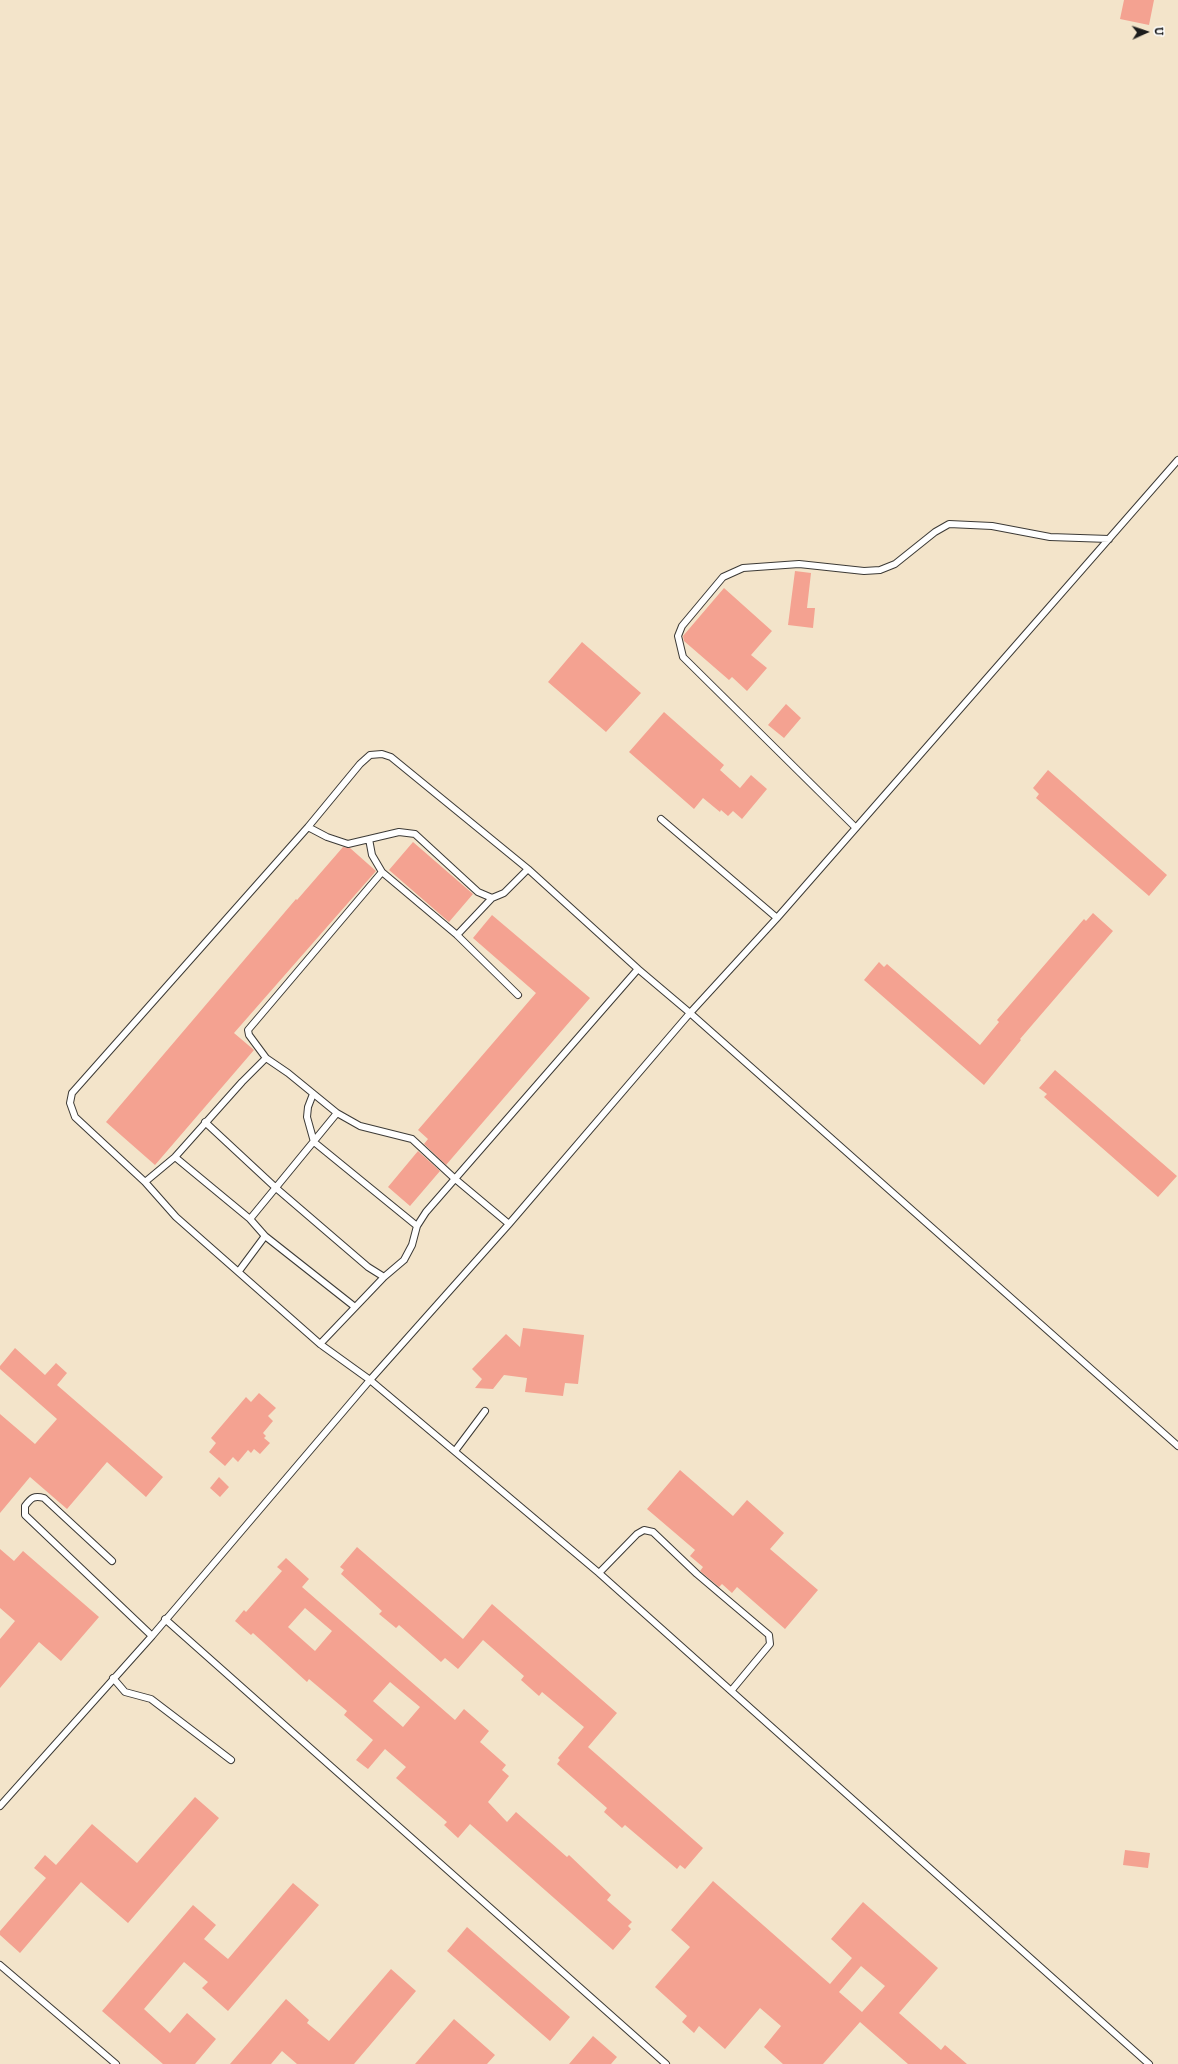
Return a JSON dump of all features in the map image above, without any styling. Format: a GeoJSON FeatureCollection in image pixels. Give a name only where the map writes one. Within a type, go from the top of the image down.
{"type":"FeatureCollection","features":[{"type":"Feature","properties":{"kind":"lane"},"geometry":{"type":"LineString","coordinates":[[0,1806],[152,1636],[370,1380],[510,1224],[690,1013],[777,918],[1178,460]]}},
{"type":"Feature","properties":{"kind":"lane"},"geometry":{"type":"LineString","coordinates":[[856,828],[683,657],[678,636],[682,626],[723,577],[743,568],[799,564],[864,571],[880,570],[895,564],[935,532],[949,524],[992,526],[1050,537],[1109,539]]}},
{"type":"Feature","properties":{"kind":"lane"},"geometry":{"type":"LineString","coordinates":[[1149,2064],[599,1573],[370,1380],[320,1344],[176,1217],[145,1182],[75,1117],[70,1103],[72,1093],[308,827],[360,764],[370,755],[382,754],[391,757],[528,869],[638,969],[690,1013],[1178,1446]]}},
{"type":"Feature","properties":{"kind":"lane"},"geometry":{"type":"LineString","coordinates":[[661,819],[777,918]]}},
{"type":"Feature","properties":{"kind":"lane"},"geometry":{"type":"LineString","coordinates":[[308,827],[327,838],[343,843],[357,843],[400,832],[415,834],[478,892],[492,898]]}},
{"type":"Feature","properties":{"kind":"lane"},"geometry":{"type":"LineString","coordinates":[[369,839],[372,855],[382,872],[457,935],[518,995]]}},
{"type":"Feature","properties":{"kind":"lane"},"geometry":{"type":"LineString","coordinates":[[457,935],[492,898],[504,893],[528,869]]}},
{"type":"Feature","properties":{"kind":"lane"},"geometry":{"type":"LineString","coordinates":[[382,872],[248,1030],[249,1035],[266,1058],[337,1113],[360,1126],[412,1139],[454,1178],[510,1224]]}},
{"type":"Feature","properties":{"kind":"lane"},"geometry":{"type":"LineString","coordinates":[[320,1344],[384,1277],[404,1260],[412,1244],[418,1226],[426,1212],[454,1178],[638,969]]}},
{"type":"Feature","properties":{"kind":"lane"},"geometry":{"type":"LineString","coordinates":[[145,1182],[175,1157],[205,1122],[266,1058]]}},
{"type":"Feature","properties":{"kind":"lane"},"geometry":{"type":"LineString","coordinates":[[313,1094],[308,1107],[307,1116],[314,1142],[418,1226]]}},
{"type":"Feature","properties":{"kind":"lane"},"geometry":{"type":"LineString","coordinates":[[250,1219],[337,1113]]}},
{"type":"Feature","properties":{"kind":"lane"},"geometry":{"type":"LineString","coordinates":[[205,1122],[276,1188],[368,1267],[384,1277]]}},
{"type":"Feature","properties":{"kind":"lane"},"geometry":{"type":"LineString","coordinates":[[175,1157],[250,1219],[266,1236],[355,1307]]}},
{"type":"Feature","properties":{"kind":"lane"},"geometry":{"type":"LineString","coordinates":[[239,1271],[266,1236]]}},
{"type":"Feature","properties":{"kind":"lane"},"geometry":{"type":"LineString","coordinates":[[454,1451],[485,1411]]}},
{"type":"Feature","properties":{"kind":"lane"},"geometry":{"type":"LineString","coordinates":[[112,1561],[44,1498],[38,1496],[32,1497],[25,1506],[26,1515],[152,1636]]}},
{"type":"Feature","properties":{"kind":"lane"},"geometry":{"type":"LineString","coordinates":[[599,1573],[637,1534],[644,1530],[653,1532],[697,1574],[769,1636],[770,1644],[731,1691]]}},
{"type":"Feature","properties":{"kind":"lane"},"geometry":{"type":"LineString","coordinates":[[165,1619],[666,2064]]}},
{"type":"Feature","properties":{"kind":"lane"},"geometry":{"type":"LineString","coordinates":[[113,1678],[125,1692],[151,1700],[231,1760]]}},
{"type":"Feature","properties":{"kind":"lane"},"geometry":{"type":"LineString","coordinates":[[0,1965],[116,2064]]}},
{"type":"Feature","properties":{"kind":"building"},"geometry":{"type":"Polygon","coordinates":[[[1124,0],[1154,0],[1149,25],[1120,19],[1124,0]]]}},
{"type":"Feature","properties":{"kind":"building"},"geometry":{"type":"Polygon","coordinates":[[[795,571],[811,573],[807,608],[815,608],[813,628],[788,625],[795,571]]]}},
{"type":"Feature","properties":{"kind":"building"},"geometry":{"type":"Polygon","coordinates":[[[724,588],[772,631],[751,655],[767,668],[747,691],[732,677],[729,680],[684,641],[683,636],[724,588]]]}},
{"type":"Feature","properties":{"kind":"building"},"geometry":{"type":"Polygon","coordinates":[[[582,642],[641,693],[606,732],[548,682],[582,642]]]}},
{"type":"Feature","properties":{"kind":"building"},"geometry":{"type":"Polygon","coordinates":[[[786,704],[801,718],[784,738],[768,725],[786,704]]]}},
{"type":"Feature","properties":{"kind":"building"},"geometry":{"type":"Polygon","coordinates":[[[664,712],[724,765],[720,770],[740,788],[751,775],[767,789],[742,819],[733,811],[728,816],[721,810],[720,812],[703,798],[694,809],[629,752],[664,712]]]}},
{"type":"Feature","properties":{"kind":"building"},"geometry":{"type":"Polygon","coordinates":[[[1048,770],[1167,875],[1149,896],[1036,798],[1039,794],[1033,788],[1048,770]]]}},
{"type":"Feature","properties":{"kind":"building"},"geometry":{"type":"Polygon","coordinates":[[[413,842],[473,894],[449,922],[389,870],[413,842]]]}},
{"type":"Feature","properties":{"kind":"building"},"geometry":{"type":"Polygon","coordinates":[[[343,847],[350,848],[376,871],[234,1033],[254,1050],[155,1165],[106,1122],[296,899],[297,900],[343,847]]]}},
{"type":"Feature","properties":{"kind":"building"},"geometry":{"type":"Polygon","coordinates":[[[1093,913],[1113,931],[1020,1039],[1021,1040],[984,1085],[864,980],[879,962],[884,967],[887,964],[980,1045],[999,1022],[997,1020],[1084,919],[1086,921],[1093,913]]]}},
{"type":"Feature","properties":{"kind":"building"},"geometry":{"type":"Polygon","coordinates":[[[492,915],[590,998],[446,1165],[424,1144],[428,1139],[418,1130],[536,993],[473,938],[492,915]]]}},
{"type":"Feature","properties":{"kind":"building"},"geometry":{"type":"Polygon","coordinates":[[[1055,1070],[1177,1176],[1158,1197],[1044,1097],[1047,1094],[1039,1088],[1055,1070]]]}},
{"type":"Feature","properties":{"kind":"building"},"geometry":{"type":"Polygon","coordinates":[[[418,1151],[440,1171],[410,1206],[388,1187],[418,1151]]]}},
{"type":"Feature","properties":{"kind":"building"},"geometry":{"type":"Polygon","coordinates":[[[523,1328],[584,1335],[578,1384],[565,1383],[563,1396],[525,1392],[527,1378],[504,1375],[493,1389],[475,1388],[482,1379],[472,1369],[506,1334],[520,1347],[523,1328]]]}},
{"type":"Feature","properties":{"kind":"building"},"geometry":{"type":"Polygon","coordinates":[[[15,1348],[45,1375],[56,1363],[67,1373],[57,1385],[163,1477],[146,1497],[107,1462],[67,1509],[30,1477],[0,1513],[0,1414],[35,1444],[57,1419],[0,1369],[0,1366],[15,1348]]]}},
{"type":"Feature","properties":{"kind":"building"},"geometry":{"type":"Polygon","coordinates":[[[259,1393],[276,1408],[268,1416],[273,1421],[263,1433],[266,1436],[264,1438],[270,1443],[260,1454],[254,1449],[251,1453],[248,1450],[238,1462],[233,1457],[225,1466],[209,1452],[216,1443],[211,1438],[246,1397],[251,1402],[259,1393]]]}},
{"type":"Feature","properties":{"kind":"building"},"geometry":{"type":"Polygon","coordinates":[[[680,1470],[733,1516],[747,1500],[784,1533],[770,1549],[818,1590],[785,1629],[737,1587],[732,1593],[722,1584],[719,1587],[700,1571],[703,1567],[690,1556],[695,1550],[647,1509],[680,1470]]]}},
{"type":"Feature","properties":{"kind":"building"},"geometry":{"type":"Polygon","coordinates":[[[219,1477],[229,1487],[220,1497],[210,1488],[219,1477]]]}},
{"type":"Feature","properties":{"kind":"building"},"geometry":{"type":"Polygon","coordinates":[[[357,1547],[463,1639],[492,1604],[617,1713],[588,1747],[703,1848],[685,1869],[680,1865],[677,1869],[625,1825],[622,1828],[604,1812],[607,1808],[557,1764],[560,1760],[558,1758],[584,1727],[542,1692],[539,1696],[521,1680],[524,1676],[483,1640],[458,1669],[445,1658],[441,1662],[399,1625],[396,1628],[379,1614],[382,1611],[341,1574],[344,1570],[340,1567],[357,1547]]]}},
{"type":"Feature","properties":{"kind":"building"},"geometry":{"type":"Polygon","coordinates":[[[0,1549],[14,1561],[23,1551],[99,1617],[61,1661],[39,1642],[0,1688],[0,1639],[15,1621],[0,1608],[0,1549]]]}},
{"type":"Feature","properties":{"kind":"building"},"geometry":{"type":"Polygon","coordinates":[[[286,1558],[309,1579],[302,1587],[455,1720],[464,1709],[489,1731],[480,1742],[506,1765],[502,1770],[509,1776],[488,1802],[507,1822],[516,1812],[567,1857],[569,1855],[611,1895],[607,1900],[632,1922],[628,1926],[631,1929],[613,1950],[470,1824],[458,1838],[444,1825],[447,1822],[396,1778],[406,1767],[385,1749],[368,1769],[356,1760],[373,1740],[344,1715],[347,1711],[309,1679],[307,1682],[253,1633],[251,1635],[235,1621],[244,1610],[246,1612],[282,1571],[277,1567],[286,1558]],[[305,1608],[288,1627],[315,1651],[332,1631],[305,1608]],[[390,1682],[373,1701],[403,1727],[420,1707],[390,1682]]]}},
{"type":"Feature","properties":{"kind":"building"},"geometry":{"type":"Polygon","coordinates":[[[195,1797],[219,1818],[128,1923],[81,1882],[20,1953],[0,1935],[0,1931],[46,1878],[34,1868],[45,1855],[56,1865],[92,1824],[137,1863],[195,1797]]]}},
{"type":"Feature","properties":{"kind":"building"},"geometry":{"type":"Polygon","coordinates":[[[1125,1850],[1150,1853],[1148,1868],[1123,1865],[1125,1850]]]}},
{"type":"Feature","properties":{"kind":"building"},"geometry":{"type":"Polygon","coordinates":[[[713,1881],[830,1984],[852,1958],[831,1939],[863,1902],[938,1968],[899,2013],[941,2050],[945,2045],[967,2064],[908,2064],[860,2022],[823,2064],[783,2064],[764,2047],[781,2026],[760,2008],[725,2049],[699,2026],[694,2033],[682,2022],[687,2016],[655,1987],[690,1947],[671,1930],[713,1881]],[[861,1966],[839,1992],[862,2012],[885,1986],[861,1966]]]}},
{"type":"Feature","properties":{"kind":"building"},"geometry":{"type":"Polygon","coordinates":[[[293,1883],[319,1905],[228,2011],[202,1988],[208,1982],[184,1962],[144,2009],[170,2033],[187,2013],[216,2039],[195,2064],[163,2064],[102,2011],[193,1905],[216,1925],[204,1939],[228,1959],[293,1883]]]}},
{"type":"Feature","properties":{"kind":"building"},"geometry":{"type":"Polygon","coordinates":[[[467,1927],[570,2017],[550,2041],[447,1951],[467,1927]]]}},
{"type":"Feature","properties":{"kind":"building"},"geometry":{"type":"Polygon","coordinates":[[[391,1969],[416,1991],[354,2064],[297,2064],[282,2051],[271,2064],[230,2064],[286,1999],[309,2020],[307,2023],[329,2041],[391,1969]]]}},
{"type":"Feature","properties":{"kind":"building"},"geometry":{"type":"Polygon","coordinates":[[[454,2019],[495,2055],[487,2064],[415,2064],[454,2019]]]}},
{"type":"Feature","properties":{"kind":"building"},"geometry":{"type":"Polygon","coordinates":[[[593,2036],[617,2057],[611,2064],[569,2064],[593,2036]]]}}]}
